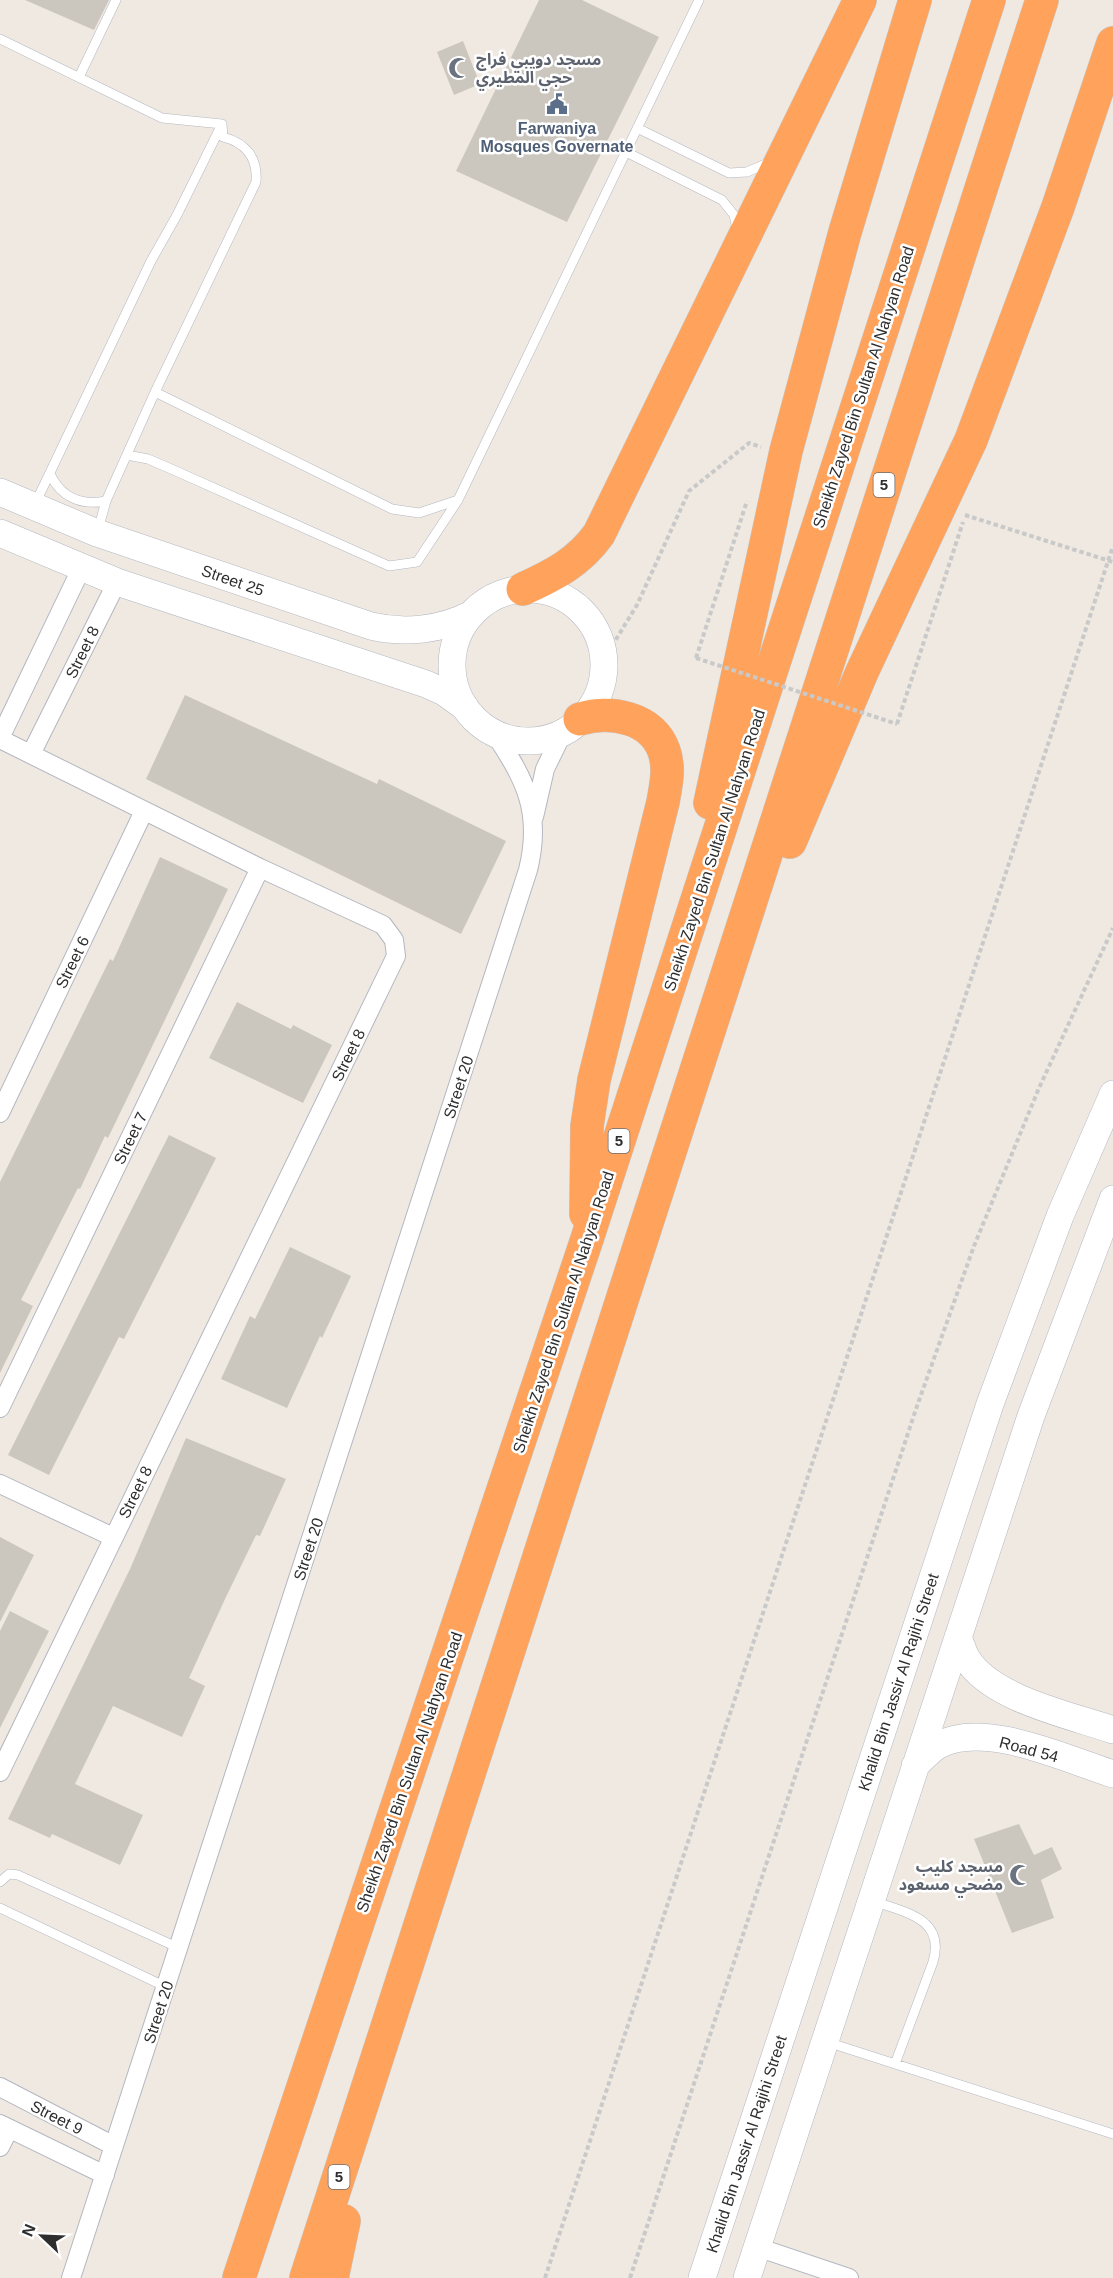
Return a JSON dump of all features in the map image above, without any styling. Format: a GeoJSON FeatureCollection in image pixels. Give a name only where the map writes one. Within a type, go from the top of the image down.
{"type":"FeatureCollection","features":[{"type":"Feature","properties":{"kind":"highway"},"geometry":{"type":"LineString","coordinates":[[523,589],[575,561],[599,534],[860,0]]}},
{"type":"Feature","properties":{"kind":"highway"},"geometry":{"type":"LineString","coordinates":[[680,956],[732,694],[786,451],[845,232],[915,0]]}},
{"type":"Feature","properties":{"kind":"highway","name":"Sheikh Zayed Bin Sultan Al Nahyan Road"},"geometry":{"type":"LineString","coordinates":[[239,2278],[587,1239],[989,0]]}},
{"type":"Feature","properties":{"kind":"highway","name":"5"},"geometry":{"type":"LineString","coordinates":[[306,2278],[730,972],[912,396],[1042,0]]}},
{"type":"Feature","properties":{"kind":"highway"},"geometry":{"type":"LineString","coordinates":[[730,972],[816,783],[862,672],[971,440],[1058,207],[1113,43]]}},
{"type":"Feature","properties":{"kind":"highway"},"geometry":{"type":"LineString","coordinates":[[572,726],[596,715],[612,714],[637,723],[655,736],[661,744],[667,769],[663,802],[608,1016],[592,1090],[585,1157],[587,1239]]}},
{"type":"Feature","properties":{"kind":"highway"},"geometry":{"type":"LineString","coordinates":[[332,2278],[372,2076]]}},
{"type":"Feature","properties":{"kind":"street","name":"Street 25"},"geometry":{"type":"LineString","coordinates":[[0,492],[97,532],[319,610],[380,628],[427,629],[458,621],[472,614]]}},
{"type":"Feature","properties":{"kind":"street"},"geometry":{"type":"LineString","coordinates":[[0,533],[117,582],[426,684],[444,692],[465,707],[483,726],[507,738],[533,741],[572,726],[596,698],[604,659],[594,628],[573,603],[549,591],[523,589],[497,595],[472,614],[460,631],[452,657],[454,683],[465,707]]}},
{"type":"Feature","properties":{"kind":"street","name":"Street 8"},"geometry":{"type":"LineString","coordinates":[[0,1772],[396,956],[394,940],[383,925],[260,868],[0,739],[82,567]]}},
{"type":"Feature","properties":{"kind":"street","name":"Street 8"},"geometry":{"type":"LineString","coordinates":[[32,754],[117,582]]}},
{"type":"Feature","properties":{"kind":"street","name":"Street 20"},"geometry":{"type":"LineString","coordinates":[[71,2278],[517,904],[533,850],[534,819],[545,769],[572,726]]}},
{"type":"Feature","properties":{"kind":"street","name":"Street 20"},"geometry":{"type":"LineString","coordinates":[[494,733],[521,777],[534,819]]}},
{"type":"Feature","properties":{"kind":"street","name":"Street 6"},"geometry":{"type":"LineString","coordinates":[[0,1113],[144,811]]}},
{"type":"Feature","properties":{"kind":"street","name":"Street 7"},"geometry":{"type":"LineString","coordinates":[[0,1408],[260,868]]}},
{"type":"Feature","properties":{"kind":"street","name":"Khalid Bin Jassir Al Rajihi Street"},"geometry":{"type":"LineString","coordinates":[[702,2278],[990,1404],[1060,1216],[1111,1104]]}},
{"type":"Feature","properties":{"kind":"street"},"geometry":{"type":"LineString","coordinates":[[747,2278],[1031,1416],[1091,1251],[1113,1199]]}},
{"type":"Feature","properties":{"kind":"street"},"geometry":{"type":"LineString","coordinates":[[1060,1216],[1071,1209],[1082,1211],[1090,1217],[1091,1251]]}},
{"type":"Feature","properties":{"kind":"street","name":"Street 8"},"geometry":{"type":"LineString","coordinates":[[0,1484],[113,1537]]}},
{"type":"Feature","properties":{"kind":"street"},"geometry":{"type":"LineString","coordinates":[[958,1637],[967,1659],[984,1676],[1020,1698],[1113,1730]]}},
{"type":"Feature","properties":{"kind":"street"},"geometry":{"type":"LineString","coordinates":[[1031,1748],[1025,1738],[1025,1727],[1029,1717],[1037,1710],[1047,1707]]}},
{"type":"Feature","properties":{"kind":"street","name":"Road 54"},"geometry":{"type":"LineString","coordinates":[[915,1766],[939,1745],[961,1738],[1003,1739],[1113,1774]]}},
{"type":"Feature","properties":{"kind":"street","name":"Street 9"},"geometry":{"type":"LineString","coordinates":[[0,2087],[114,2146]]}},
{"type":"Feature","properties":{"kind":"street"},"geometry":{"type":"LineString","coordinates":[[765,2090],[777,2104],[786,2107],[804,2104]]}},
{"type":"Feature","properties":{"kind":"street","name":"Street 9"},"geometry":{"type":"LineString","coordinates":[[0,2147],[4,2126],[105,2175]]}},
{"type":"Feature","properties":{"kind":"street"},"geometry":{"type":"LineString","coordinates":[[747,2143],[765,2140],[781,2149],[787,2157]]}},
{"type":"Feature","properties":{"kind":"street"},"geometry":{"type":"LineString","coordinates":[[757,2247],[849,2278]]}},
{"type":"Feature","properties":{"kind":"lane"},"geometry":{"type":"LineString","coordinates":[[79,77],[116,0]]}},
{"type":"Feature","properties":{"kind":"lane"},"geometry":{"type":"LineString","coordinates":[[127,455],[148,459],[170,468],[389,566],[417,562],[458,500],[699,0]]}},
{"type":"Feature","properties":{"kind":"lane"},"geometry":{"type":"LineString","coordinates":[[0,39],[162,118],[222,124]]}},
{"type":"Feature","properties":{"kind":"lane"},"geometry":{"type":"LineString","coordinates":[[97,532],[106,501],[155,392],[256,182],[257,170],[253,158],[240,144],[223,137],[222,124]]}},
{"type":"Feature","properties":{"kind":"lane"},"geometry":{"type":"LineString","coordinates":[[33,506],[151,261],[177,215],[222,124]]}},
{"type":"Feature","properties":{"kind":"lane"},"geometry":{"type":"LineString","coordinates":[[637,128],[729,173],[747,172],[785,154]]}},
{"type":"Feature","properties":{"kind":"lane"},"geometry":{"type":"LineString","coordinates":[[626,152],[722,200],[734,216],[737,226],[735,257]]}},
{"type":"Feature","properties":{"kind":"lane"},"geometry":{"type":"LineString","coordinates":[[155,392],[392,509],[419,513],[458,500]]}},
{"type":"Feature","properties":{"kind":"lane"},"geometry":{"type":"LineString","coordinates":[[50,474],[68,496],[86,503],[106,501]]}},
{"type":"Feature","properties":{"kind":"lane"},"geometry":{"type":"LineString","coordinates":[[0,1882],[9,1874],[18,1875],[178,1948]]}},
{"type":"Feature","properties":{"kind":"lane"},"geometry":{"type":"LineString","coordinates":[[871,1900],[923,1921],[929,1927],[936,1944],[933,1962],[895,2064]]}},
{"type":"Feature","properties":{"kind":"lane"},"geometry":{"type":"LineString","coordinates":[[0,1908],[166,1987]]}},
{"type":"Feature","properties":{"kind":"lane"},"geometry":{"type":"LineString","coordinates":[[825,2041],[1113,2134]]}},
{"type":"Feature","properties":{"kind":"path"},"geometry":{"type":"LineString","coordinates":[[604,659],[638,605],[689,491],[749,443],[764,448]]}},
{"type":"Feature","properties":{"kind":"path"},"geometry":{"type":"LineString","coordinates":[[750,492],[696,658],[897,724],[965,514],[1111,561]]}},
{"type":"Feature","properties":{"kind":"path"},"geometry":{"type":"LineString","coordinates":[[545,2278],[1111,561],[1113,546]]}},
{"type":"Feature","properties":{"kind":"path"},"geometry":{"type":"LineString","coordinates":[[630,2278],[923,1387],[974,1246],[1034,1099],[1113,928]]}},
{"type":"Feature","properties":{"kind":"building"},"geometry":{"type":"Polygon","coordinates":[[[25,0],[109,0],[94,30],[25,0]]]}},
{"type":"Feature","properties":{"kind":"building","name":"Farwaniya Mosques Governate"},"geometry":{"type":"Polygon","coordinates":[[[539,0],[582,0],[659,37],[567,222],[456,171],[539,0]]]}},
{"type":"Feature","properties":{"kind":"building","name":"مسجد دويبي فراج حجي المطيري"},"geometry":{"type":"Polygon","coordinates":[[[463,41],[480,84],[454,95],[437,52],[463,41]]]}},
{"type":"Feature","properties":{"kind":"building"},"geometry":{"type":"Polygon","coordinates":[[[185,695],[377,784],[379,779],[506,841],[461,934],[146,779],[185,695]]]}},
{"type":"Feature","properties":{"kind":"building"},"geometry":{"type":"Polygon","coordinates":[[[160,857],[228,889],[108,1138],[105,1136],[80,1189],[78,1188],[21,1300],[33,1306],[0,1373],[0,1182],[110,959],[113,961],[160,857]]]}},
{"type":"Feature","properties":{"kind":"building"},"geometry":{"type":"Polygon","coordinates":[[[237,1002],[291,1029],[293,1025],[332,1045],[303,1103],[209,1058],[237,1002]]]}},
{"type":"Feature","properties":{"kind":"building"},"geometry":{"type":"Polygon","coordinates":[[[169,1135],[216,1158],[124,1339],[119,1337],[49,1475],[8,1455],[169,1135]]]}},
{"type":"Feature","properties":{"kind":"building"},"geometry":{"type":"Polygon","coordinates":[[[290,1247],[351,1276],[287,1408],[221,1379],[250,1316],[255,1319],[290,1247]]]}},
{"type":"Feature","properties":{"kind":"building"},"geometry":{"type":"Polygon","coordinates":[[[186,1438],[286,1479],[260,1536],[256,1535],[189,1678],[205,1686],[182,1737],[113,1706],[75,1784],[143,1815],[120,1865],[52,1834],[50,1838],[8,1819],[130,1569],[186,1438]]]}},
{"type":"Feature","properties":{"kind":"building"},"geometry":{"type":"Polygon","coordinates":[[[0,1537],[34,1555],[0,1622],[0,1537]]]}},
{"type":"Feature","properties":{"kind":"building"},"geometry":{"type":"Polygon","coordinates":[[[10,1611],[49,1631],[0,1728],[0,1631],[10,1611]]]}},
{"type":"Feature","properties":{"kind":"building","name":"مسجد كليب مضحي مسعود"},"geometry":{"type":"Polygon","coordinates":[[[1019,1824],[1034,1855],[1052,1847],[1062,1869],[1041,1880],[1054,1918],[1012,1933],[974,1839],[1019,1824]]]}},
{"type":"Feature","properties":{"kind":"place","name":"مسجد دويبي فراج حجي المطيري"},"geometry":{"type":"Point","coordinates":[459,68]}},
{"type":"Feature","properties":{"kind":"place","name":"Farwaniya Mosques Governate"},"geometry":{"type":"Point","coordinates":[557,104]}},
{"type":"Feature","properties":{"kind":"place","name":"مسجد كليب مضحي مسعود"},"geometry":{"type":"Point","coordinates":[1020,1875]}}]}
